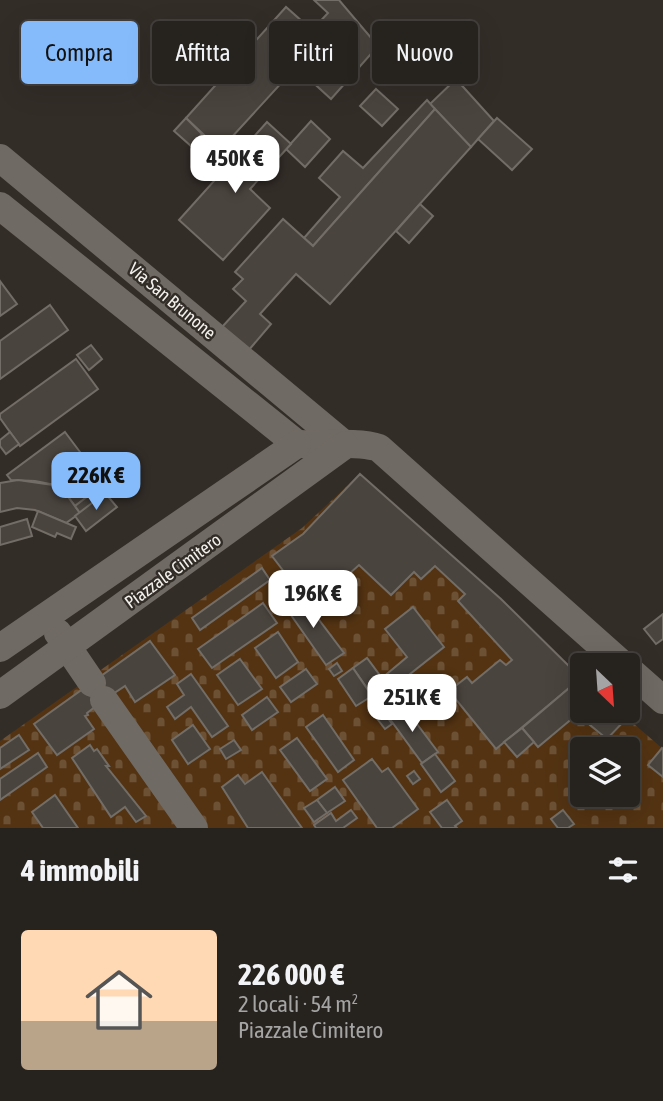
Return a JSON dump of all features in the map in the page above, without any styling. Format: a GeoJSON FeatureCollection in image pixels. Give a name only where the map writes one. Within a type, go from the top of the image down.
{"type":"FeatureCollection","features":[{"type":"Feature","properties":{"kind":"street","name":"Via San Brunone"},"geometry":{"type":"LineString","coordinates":[[0,158],[345,445]]}},
{"type":"Feature","properties":{"kind":"street"},"geometry":{"type":"LineString","coordinates":[[0,206],[297,444],[364,443],[379,448],[610,653]]}},
{"type":"Feature","properties":{"kind":"street","name":"Piazzale Cimitero"},"geometry":{"type":"LineString","coordinates":[[0,648],[297,444]]}},
{"type":"Feature","properties":{"kind":"street","name":"Piazzale Cimitero"},"geometry":{"type":"LineString","coordinates":[[0,695],[345,445]]}},
{"type":"Feature","properties":{"kind":"street"},"geometry":{"type":"LineString","coordinates":[[47,616],[194,828]]}},
{"type":"Feature","properties":{"kind":"street"},"geometry":{"type":"LineString","coordinates":[[640,680],[663,700]]}},
{"type":"Feature","properties":{"kind":"green space"},"geometry":{"type":"Polygon","coordinates":[[[360,474],[501,599],[570,666],[570,723],[633,723],[663,749],[663,828],[0,828],[0,741],[302,528],[360,474]]]}},
{"type":"Feature","properties":{"kind":"building"},"geometry":{"type":"Polygon","coordinates":[[[314,0],[339,0],[357,21],[320,21],[328,13],[314,0]]]}},
{"type":"Feature","properties":{"kind":"building"},"geometry":{"type":"Polygon","coordinates":[[[286,7],[302,21],[273,21],[286,7]]]}},
{"type":"Feature","properties":{"kind":"building"},"geometry":{"type":"Polygon","coordinates":[[[358,22],[372,39],[372,53],[358,69],[358,22]]]}},
{"type":"Feature","properties":{"kind":"building"},"geometry":{"type":"Polygon","coordinates":[[[269,26],[269,84],[280,84],[220,150],[186,118],[217,84],[255,84],[255,41],[269,26]]]}},
{"type":"Feature","properties":{"kind":"building"},"geometry":{"type":"Polygon","coordinates":[[[315,84],[344,84],[331,99],[315,84]]]}},
{"type":"Feature","properties":{"kind":"building"},"geometry":{"type":"Polygon","coordinates":[[[451,84],[461,84],[494,121],[471,147],[430,104],[451,84]]]}},
{"type":"Feature","properties":{"kind":"building"},"geometry":{"type":"Polygon","coordinates":[[[376,89],[398,109],[382,126],[360,106],[376,89]]]}},
{"type":"Feature","properties":{"kind":"building"},"geometry":{"type":"Polygon","coordinates":[[[427,100],[435,109],[313,246],[304,238],[340,197],[319,178],[343,151],[363,168],[427,100]]]}},
{"type":"Feature","properties":{"kind":"building"},"geometry":{"type":"Polygon","coordinates":[[[435,109],[471,147],[330,304],[296,274],[260,314],[271,324],[248,351],[222,327],[246,301],[233,289],[243,279],[235,272],[283,219],[313,246],[435,109]]]}},
{"type":"Feature","properties":{"kind":"building"},"geometry":{"type":"Polygon","coordinates":[[[186,118],[202,134],[191,146],[174,131],[186,118]]]}},
{"type":"Feature","properties":{"kind":"building"},"geometry":{"type":"Polygon","coordinates":[[[497,118],[532,149],[512,170],[478,139],[497,118]]]}},
{"type":"Feature","properties":{"kind":"building"},"geometry":{"type":"Polygon","coordinates":[[[311,121],[330,139],[305,167],[286,149],[311,121]]]}},
{"type":"Feature","properties":{"kind":"building"},"geometry":{"type":"Polygon","coordinates":[[[267,122],[291,144],[250,189],[270,208],[223,260],[179,220],[267,122]]]}},
{"type":"Feature","properties":{"kind":"building"},"geometry":{"type":"Polygon","coordinates":[[[420,204],[433,216],[409,243],[396,231],[420,204]]]}},
{"type":"Feature","properties":{"kind":"building"},"geometry":{"type":"Polygon","coordinates":[[[0,281],[17,304],[0,316],[0,281]]]}},
{"type":"Feature","properties":{"kind":"building"},"geometry":{"type":"Polygon","coordinates":[[[50,305],[68,330],[0,379],[0,341],[50,305]]]}},
{"type":"Feature","properties":{"kind":"building"},"geometry":{"type":"Polygon","coordinates":[[[91,345],[102,359],[89,370],[77,355],[91,345]]]}},
{"type":"Feature","properties":{"kind":"building"},"geometry":{"type":"Polygon","coordinates":[[[76,359],[98,389],[20,446],[0,418],[0,414],[76,359]]]}},
{"type":"Feature","properties":{"kind":"building"},"geometry":{"type":"Polygon","coordinates":[[[10,432],[19,444],[6,454],[0,446],[0,440],[10,432]]]}},
{"type":"Feature","properties":{"kind":"building"},"geometry":{"type":"Polygon","coordinates":[[[65,432],[104,484],[75,506],[60,486],[11,480],[7,475],[65,432]]]}},
{"type":"Feature","properties":{"kind":"building"},"geometry":{"type":"Polygon","coordinates":[[[360,474],[501,599],[570,667],[570,687],[496,749],[449,691],[467,677],[472,683],[500,660],[506,665],[512,660],[458,601],[465,594],[435,566],[421,579],[414,572],[391,595],[359,565],[339,583],[333,578],[304,598],[272,556],[303,534],[360,474]]]}},
{"type":"Feature","properties":{"kind":"building"},"geometry":{"type":"Polygon","coordinates":[[[18,480],[60,486],[80,513],[66,523],[35,510],[17,508],[0,512],[0,483],[18,480]]]}},
{"type":"Feature","properties":{"kind":"building"},"geometry":{"type":"Polygon","coordinates":[[[104,484],[109,490],[80,513],[75,506],[104,484]]]}},
{"type":"Feature","properties":{"kind":"building"},"geometry":{"type":"Polygon","coordinates":[[[105,493],[117,507],[86,531],[75,516],[105,493]]]}},
{"type":"Feature","properties":{"kind":"building"},"geometry":{"type":"Polygon","coordinates":[[[38,511],[76,527],[71,539],[57,533],[55,537],[32,527],[38,511]]]}},
{"type":"Feature","properties":{"kind":"building"},"geometry":{"type":"Polygon","coordinates":[[[27,519],[32,536],[0,545],[0,527],[27,519]]]}},
{"type":"Feature","properties":{"kind":"building"},"geometry":{"type":"Polygon","coordinates":[[[262,568],[270,580],[200,630],[192,618],[262,568]]]}},
{"type":"Feature","properties":{"kind":"building"},"geometry":{"type":"Polygon","coordinates":[[[286,593],[296,606],[304,600],[344,653],[326,665],[279,598],[286,593]]]}},
{"type":"Feature","properties":{"kind":"building"},"geometry":{"type":"Polygon","coordinates":[[[263,603],[277,623],[212,668],[198,649],[263,603]]]}},
{"type":"Feature","properties":{"kind":"building"},"geometry":{"type":"Polygon","coordinates":[[[413,607],[444,647],[376,701],[353,668],[367,658],[382,678],[407,657],[385,629],[413,607]]]}},
{"type":"Feature","properties":{"kind":"building"},"geometry":{"type":"Polygon","coordinates":[[[663,614],[663,639],[656,644],[644,629],[663,614]]]}},
{"type":"Feature","properties":{"kind":"building"},"geometry":{"type":"Polygon","coordinates":[[[278,632],[298,662],[276,678],[255,648],[278,632]]]}},
{"type":"Feature","properties":{"kind":"building"},"geometry":{"type":"Polygon","coordinates":[[[150,641],[175,675],[135,702],[125,686],[104,700],[85,716],[94,729],[57,755],[34,724],[150,641]]]}},
{"type":"Feature","properties":{"kind":"building"},"geometry":{"type":"Polygon","coordinates":[[[240,659],[262,689],[238,705],[217,675],[240,659]]]}},
{"type":"Feature","properties":{"kind":"building"},"geometry":{"type":"Polygon","coordinates":[[[337,663],[342,671],[334,676],[329,669],[337,663]]]}},
{"type":"Feature","properties":{"kind":"building"},"geometry":{"type":"Polygon","coordinates":[[[353,668],[372,696],[356,706],[338,679],[353,668]]]}},
{"type":"Feature","properties":{"kind":"building"},"geometry":{"type":"Polygon","coordinates":[[[306,669],[317,684],[291,702],[280,687],[306,669]]]}},
{"type":"Feature","properties":{"kind":"building"},"geometry":{"type":"Polygon","coordinates":[[[191,674],[228,726],[212,737],[191,707],[175,719],[167,707],[184,695],[177,684],[191,674]]]}},
{"type":"Feature","properties":{"kind":"building"},"geometry":{"type":"Polygon","coordinates":[[[570,687],[570,720],[538,747],[522,728],[570,687]]]}},
{"type":"Feature","properties":{"kind":"building"},"geometry":{"type":"Polygon","coordinates":[[[267,697],[278,712],[252,730],[242,715],[267,697]]]}},
{"type":"Feature","properties":{"kind":"building"},"geometry":{"type":"Polygon","coordinates":[[[402,704],[438,752],[422,763],[387,715],[402,704]]]}},
{"type":"Feature","properties":{"kind":"building"},"geometry":{"type":"Polygon","coordinates":[[[383,711],[392,724],[385,729],[375,716],[383,711]]]}},
{"type":"Feature","properties":{"kind":"building"},"geometry":{"type":"Polygon","coordinates":[[[323,715],[354,760],[338,772],[306,727],[323,715]]]}},
{"type":"Feature","properties":{"kind":"building"},"geometry":{"type":"Polygon","coordinates":[[[622,723],[609,737],[605,737],[590,725],[622,723]]]}},
{"type":"Feature","properties":{"kind":"building"},"geometry":{"type":"Polygon","coordinates":[[[193,725],[210,749],[188,764],[172,740],[193,725]]]}},
{"type":"Feature","properties":{"kind":"building"},"geometry":{"type":"Polygon","coordinates":[[[522,728],[534,742],[517,757],[504,742],[522,728]]]}},
{"type":"Feature","properties":{"kind":"building"},"geometry":{"type":"Polygon","coordinates":[[[19,735],[29,750],[0,769],[0,748],[19,735]]]}},
{"type":"Feature","properties":{"kind":"building"},"geometry":{"type":"Polygon","coordinates":[[[297,738],[327,779],[310,791],[280,750],[297,738]]]}},
{"type":"Feature","properties":{"kind":"building"},"geometry":{"type":"Polygon","coordinates":[[[234,740],[241,750],[226,759],[220,749],[234,740]]]}},
{"type":"Feature","properties":{"kind":"building"},"geometry":{"type":"Polygon","coordinates":[[[90,745],[94,751],[97,749],[109,766],[106,766],[146,816],[136,822],[125,807],[111,817],[72,758],[90,745]]]}},
{"type":"Feature","properties":{"kind":"building"},"geometry":{"type":"Polygon","coordinates":[[[663,749],[663,777],[648,765],[663,749]]]}},
{"type":"Feature","properties":{"kind":"building"},"geometry":{"type":"Polygon","coordinates":[[[38,753],[47,767],[0,800],[0,779],[38,753]]]}},
{"type":"Feature","properties":{"kind":"building"},"geometry":{"type":"Polygon","coordinates":[[[435,754],[455,781],[441,792],[421,764],[435,754]]]}},
{"type":"Feature","properties":{"kind":"building"},"geometry":{"type":"Polygon","coordinates":[[[372,759],[382,772],[388,768],[418,809],[392,828],[377,828],[343,780],[372,759]]]}},
{"type":"Feature","properties":{"kind":"building"},"geometry":{"type":"Polygon","coordinates":[[[414,771],[420,779],[413,784],[407,776],[414,771]]]}},
{"type":"Feature","properties":{"kind":"building"},"geometry":{"type":"Polygon","coordinates":[[[262,772],[302,828],[248,828],[222,787],[238,775],[245,784],[262,772]]]}},
{"type":"Feature","properties":{"kind":"building"},"geometry":{"type":"Polygon","coordinates":[[[335,787],[345,801],[327,813],[317,800],[335,787]]]}},
{"type":"Feature","properties":{"kind":"building"},"geometry":{"type":"Polygon","coordinates":[[[55,795],[78,828],[43,828],[32,812],[55,795]]]}},
{"type":"Feature","properties":{"kind":"building"},"geometry":{"type":"Polygon","coordinates":[[[317,800],[327,813],[314,822],[304,808],[317,800]]]}},
{"type":"Feature","properties":{"kind":"building"},"geometry":{"type":"Polygon","coordinates":[[[447,800],[462,821],[455,826],[457,828],[442,828],[430,812],[447,800]]]}},
{"type":"Feature","properties":{"kind":"building"},"geometry":{"type":"Polygon","coordinates":[[[351,810],[357,818],[343,828],[316,828],[314,825],[331,813],[336,821],[351,810]]]}},
{"type":"Feature","properties":{"kind":"building"},"geometry":{"type":"Polygon","coordinates":[[[563,810],[574,824],[568,828],[558,828],[551,819],[563,810]]]}}]}
